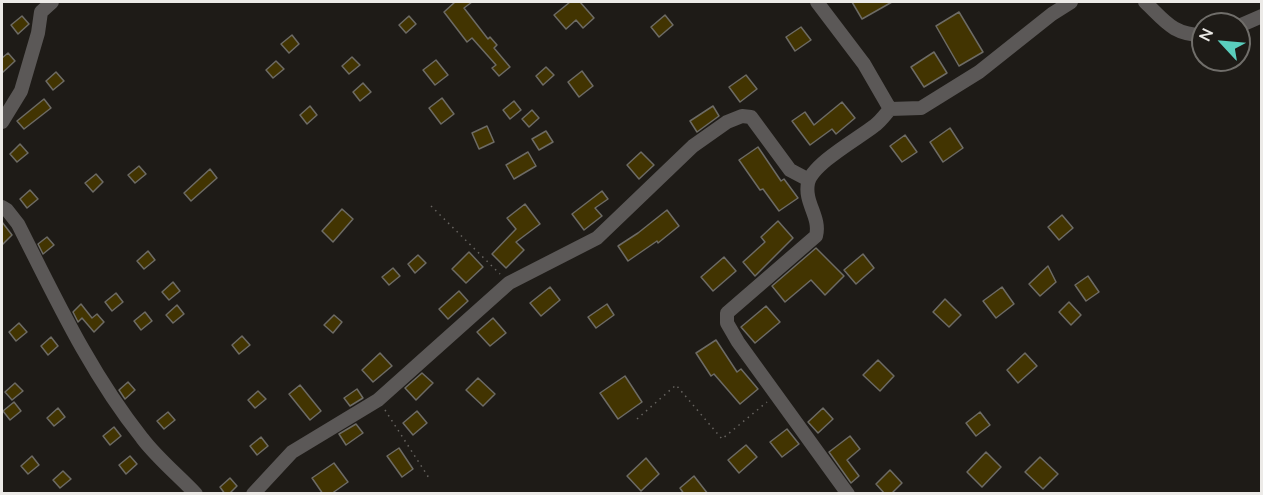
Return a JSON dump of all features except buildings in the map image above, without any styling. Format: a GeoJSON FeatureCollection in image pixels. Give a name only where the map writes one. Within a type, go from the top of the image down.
{"type":"FeatureCollection","features":[{"type":"Feature","properties":{"kind":"street"},"geometry":{"type":"LineString","coordinates":[[2,122],[21,91],[41,12],[52,2]]}},
{"type":"Feature","properties":{"kind":"street"},"geometry":{"type":"LineString","coordinates":[[817,2],[864,64],[890,109]]}},
{"type":"Feature","properties":{"kind":"street"},"geometry":{"type":"LineString","coordinates":[[848,494],[738,342],[727,323],[727,313],[816,236],[819,225],[807,196],[809,180],[834,153],[876,125],[890,109],[921,108],[978,72],[1052,14],[1071,2]]}},
{"type":"Feature","properties":{"kind":"street"},"geometry":{"type":"LineString","coordinates":[[1145,2],[1179,31],[1191,35]]}},
{"type":"Feature","properties":{"kind":"street"},"geometry":{"type":"LineString","coordinates":[[253,494],[292,452],[378,400],[509,283],[597,238],[693,146],[728,122],[742,116],[751,117],[790,171],[809,180]]}},
{"type":"Feature","properties":{"kind":"street"},"geometry":{"type":"LineString","coordinates":[[2,207],[18,224],[70,328],[116,403],[143,440],[196,494]]}},
{"type":"Feature","properties":{"kind":"path"},"geometry":{"type":"LineString","coordinates":[[431,206],[509,283]]}},
{"type":"Feature","properties":{"kind":"path"},"geometry":{"type":"LineString","coordinates":[[636,418],[676,385],[722,439],[777,394]]}},
{"type":"Feature","properties":{"kind":"path"},"geometry":{"type":"LineString","coordinates":[[378,400],[429,478]]}}]}
